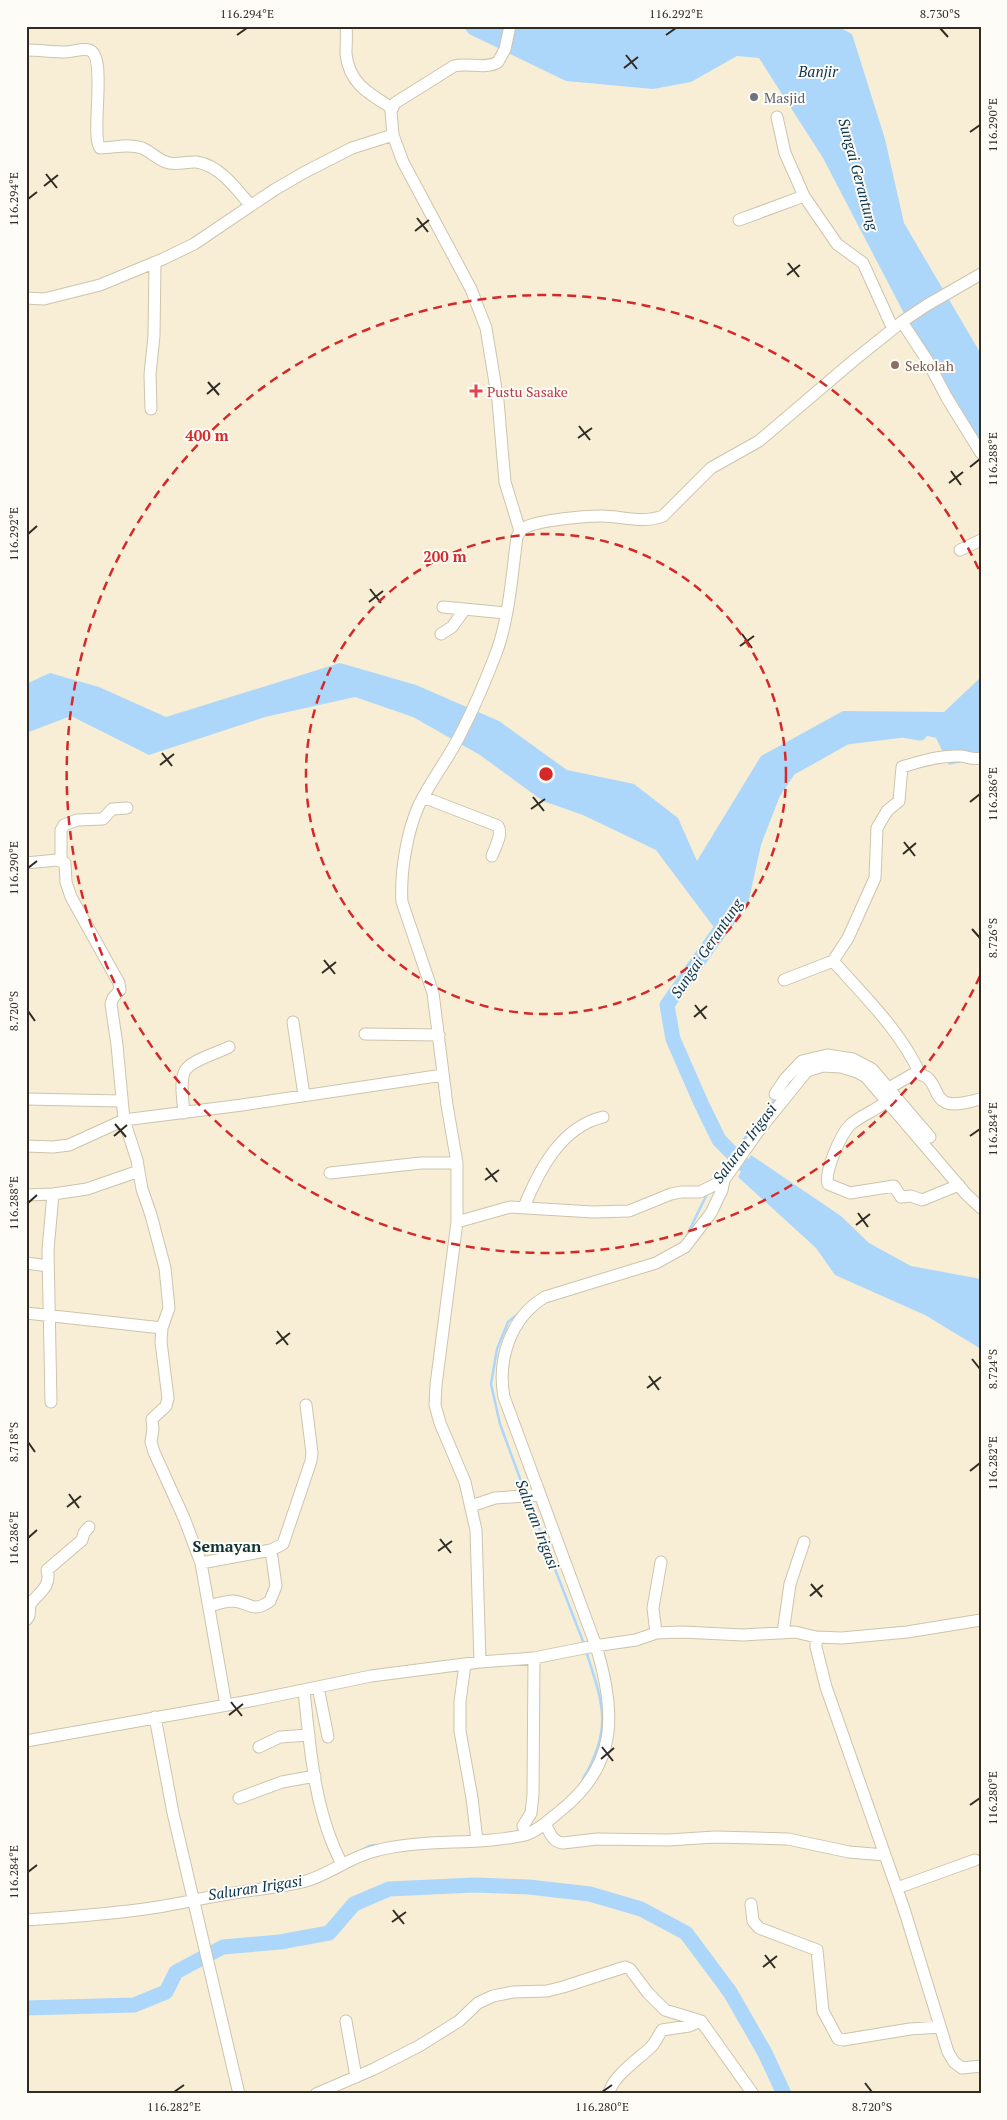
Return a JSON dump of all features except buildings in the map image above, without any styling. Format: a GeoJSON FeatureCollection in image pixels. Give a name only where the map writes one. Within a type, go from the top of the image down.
{"type":"FeatureCollection","features":[{"type":"Feature","properties":{"kind":"street"},"geometry":{"type":"LineString","coordinates":[[346,26],[346,53],[352,74],[361,88],[392,108]]}},
{"type":"Feature","properties":{"kind":"street"},"geometry":{"type":"LineString","coordinates":[[480,1662],[476,1530],[471,1506],[457,1462],[440,1423],[435,1405],[456,1222],[457,1163],[443,1075],[433,993],[410,929],[401,892],[408,840],[415,814],[423,796],[461,734],[496,654],[506,613],[520,531],[505,482],[498,401],[486,328],[471,289],[403,162],[393,134],[392,108],[395,103],[454,66],[464,64],[486,65],[498,62],[503,56],[510,26]]}},
{"type":"Feature","properties":{"kind":"street"},"geometry":{"type":"LineString","coordinates":[[26,50],[67,52],[88,50],[92,52],[96,60],[99,92],[97,145],[100,148],[134,146],[152,153],[166,162],[196,162],[212,167],[225,177],[250,205]]}},
{"type":"Feature","properties":{"kind":"street"},"geometry":{"type":"LineString","coordinates":[[777,117],[786,153],[804,196],[837,244],[863,263],[899,324],[928,360],[947,398],[981,453]]}},
{"type":"Feature","properties":{"kind":"street"},"geometry":{"type":"LineString","coordinates":[[26,298],[44,299],[100,286],[155,263],[189,246],[274,190],[334,157],[352,148],[393,134]]}},
{"type":"Feature","properties":{"kind":"street"},"geometry":{"type":"LineString","coordinates":[[739,220],[804,196]]}},
{"type":"Feature","properties":{"kind":"street"},"geometry":{"type":"LineString","coordinates":[[151,409],[150,374],[154,336],[155,263]]}},
{"type":"Feature","properties":{"kind":"street"},"geometry":{"type":"LineString","coordinates":[[520,531],[533,524],[542,522],[599,516],[634,521],[655,519],[663,516],[711,468],[759,441],[899,324],[927,305],[981,274]]}},
{"type":"Feature","properties":{"kind":"street"},"geometry":{"type":"LineString","coordinates":[[960,550],[981,540]]}},
{"type":"Feature","properties":{"kind":"street"},"geometry":{"type":"LineString","coordinates":[[443,607],[506,613]]}},
{"type":"Feature","properties":{"kind":"street"},"geometry":{"type":"LineString","coordinates":[[441,634],[452,627],[464,609]]}},
{"type":"Feature","properties":{"kind":"street"},"geometry":{"type":"LineString","coordinates":[[784,980],[833,961],[848,938],[875,878],[877,828],[887,811],[899,801],[902,766],[922,760],[962,756],[972,760],[981,758]]}},
{"type":"Feature","properties":{"kind":"street"},"geometry":{"type":"LineString","coordinates":[[423,796],[498,826],[500,835],[492,856]]}},
{"type":"Feature","properties":{"kind":"street"},"geometry":{"type":"LineString","coordinates":[[127,808],[112,809],[103,819],[77,820],[64,825],[61,830],[61,860],[66,865],[66,882],[71,897],[119,983],[120,990],[113,998],[111,1004],[117,1045],[121,1101],[142,1189],[165,1268],[169,1302],[162,1328],[161,1357],[168,1398],[166,1406],[152,1419],[152,1448],[202,1563],[226,1705]]}},
{"type":"Feature","properties":{"kind":"street"},"geometry":{"type":"LineString","coordinates":[[26,863],[61,860]]}},
{"type":"Feature","properties":{"kind":"street"},"geometry":{"type":"LineString","coordinates":[[833,961],[900,1037],[912,1056],[920,1074],[929,1079],[940,1098],[945,1102],[959,1103],[981,1099]]}},
{"type":"Feature","properties":{"kind":"street"},"geometry":{"type":"LineString","coordinates":[[293,1022],[304,1096]]}},
{"type":"Feature","properties":{"kind":"street"},"geometry":{"type":"LineString","coordinates":[[365,1034],[439,1035]]}},
{"type":"Feature","properties":{"kind":"street"},"geometry":{"type":"LineString","coordinates":[[184,1113],[184,1070],[191,1064],[229,1047]]}},
{"type":"Feature","properties":{"kind":"street"},"geometry":{"type":"LineString","coordinates":[[775,1094],[811,1068],[832,1066],[847,1068],[861,1074],[884,1093],[930,1137]]}},
{"type":"Feature","properties":{"kind":"street"},"geometry":{"type":"LineString","coordinates":[[920,1074],[907,1076],[884,1093],[849,1126],[829,1167],[828,1184],[850,1193],[894,1186],[901,1197],[911,1196],[922,1200],[959,1185]]}},
{"type":"Feature","properties":{"kind":"street"},"geometry":{"type":"LineString","coordinates":[[26,1146],[53,1147],[69,1145],[124,1120],[443,1075]]}},
{"type":"Feature","properties":{"kind":"street"},"geometry":{"type":"LineString","coordinates":[[456,1222],[495,1210],[524,1207],[593,1212],[629,1211],[672,1194],[700,1192],[718,1183],[760,1129],[789,1083]]}},
{"type":"Feature","properties":{"kind":"street"},"geometry":{"type":"LineString","coordinates":[[884,1093],[959,1185],[981,1208]]}},
{"type":"Feature","properties":{"kind":"street"},"geometry":{"type":"LineString","coordinates":[[26,1098],[121,1101]]}},
{"type":"Feature","properties":{"kind":"street"},"geometry":{"type":"LineString","coordinates":[[524,1207],[543,1168],[564,1140],[576,1128],[603,1117]]}},
{"type":"Feature","properties":{"kind":"street"},"geometry":{"type":"LineString","coordinates":[[330,1173],[421,1163],[457,1163]]}},
{"type":"Feature","properties":{"kind":"street"},"geometry":{"type":"LineString","coordinates":[[26,1195],[53,1194],[97,1187],[139,1171]]}},
{"type":"Feature","properties":{"kind":"street"},"geometry":{"type":"LineString","coordinates":[[26,1920],[74,1918],[158,1907],[193,1896],[297,1883],[309,1880],[340,1861],[380,1849],[525,1831],[545,1824],[569,1805],[587,1785],[598,1766],[607,1741],[610,1718],[608,1693],[540,1496],[510,1417],[503,1390],[502,1369],[508,1343],[514,1326],[530,1308],[545,1297],[656,1263],[684,1247],[711,1213],[722,1190],[718,1183]]}},
{"type":"Feature","properties":{"kind":"street"},"geometry":{"type":"LineString","coordinates":[[51,1402],[48,1266],[53,1194]]}},
{"type":"Feature","properties":{"kind":"street"},"geometry":{"type":"LineString","coordinates":[[26,1263],[48,1266]]}},
{"type":"Feature","properties":{"kind":"street"},"geometry":{"type":"LineString","coordinates":[[26,1313],[162,1328]]}},
{"type":"Feature","properties":{"kind":"street"},"geometry":{"type":"LineString","coordinates":[[202,1563],[271,1550],[280,1546],[285,1540],[311,1461],[312,1453],[306,1405]]}},
{"type":"Feature","properties":{"kind":"street"},"geometry":{"type":"LineString","coordinates":[[471,1506],[495,1498],[540,1496]]}},
{"type":"Feature","properties":{"kind":"street"},"geometry":{"type":"LineString","coordinates":[[26,1620],[29,1616],[30,1604],[47,1585],[49,1577],[47,1570],[82,1540],[89,1526]]}},
{"type":"Feature","properties":{"kind":"street"},"geometry":{"type":"LineString","coordinates":[[783,1633],[790,1584],[804,1542]]}},
{"type":"Feature","properties":{"kind":"street"},"geometry":{"type":"LineString","coordinates":[[209,1606],[233,1601],[250,1607],[257,1607],[270,1601],[276,1586],[271,1550]]}},
{"type":"Feature","properties":{"kind":"street"},"geometry":{"type":"LineString","coordinates":[[656,1633],[652,1608],[661,1562]]}},
{"type":"Feature","properties":{"kind":"street"},"geometry":{"type":"LineString","coordinates":[[26,1741],[226,1705],[371,1676],[480,1662],[534,1658],[636,1640],[656,1633],[682,1632],[743,1635],[798,1632],[816,1637],[842,1638],[907,1632],[981,1620]]}},
{"type":"Feature","properties":{"kind":"street"},"geometry":{"type":"LineString","coordinates":[[816,1637],[816,1647],[829,1695],[897,1888],[948,2052],[954,2062],[962,2068],[981,2066]]}},
{"type":"Feature","properties":{"kind":"street"},"geometry":{"type":"LineString","coordinates":[[525,1831],[531,1813],[534,1794],[534,1658]]}},
{"type":"Feature","properties":{"kind":"street"},"geometry":{"type":"LineString","coordinates":[[465,1664],[460,1702],[460,1731],[472,1798],[476,1837]]}},
{"type":"Feature","properties":{"kind":"street"},"geometry":{"type":"LineString","coordinates":[[318,1687],[328,1736]]}},
{"type":"Feature","properties":{"kind":"street"},"geometry":{"type":"LineString","coordinates":[[304,1690],[314,1776],[325,1825],[340,1861]]}},
{"type":"Feature","properties":{"kind":"street"},"geometry":{"type":"LineString","coordinates":[[155,1718],[173,1813],[240,2094]]}},
{"type":"Feature","properties":{"kind":"street"},"geometry":{"type":"LineString","coordinates":[[259,1747],[282,1736],[309,1735]]}},
{"type":"Feature","properties":{"kind":"street"},"geometry":{"type":"LineString","coordinates":[[239,1798],[282,1782],[314,1776]]}},
{"type":"Feature","properties":{"kind":"street"},"geometry":{"type":"LineString","coordinates":[[545,1824],[553,1838],[557,1842],[563,1843],[597,1839],[668,1840],[715,1837],[788,1839],[849,1852],[885,1855]]}},
{"type":"Feature","properties":{"kind":"street"},"geometry":{"type":"LineString","coordinates":[[897,1888],[975,1860]]}},
{"type":"Feature","properties":{"kind":"street"},"geometry":{"type":"LineString","coordinates":[[751,1904],[753,1921],[759,1928],[817,1950],[822,2011],[838,2039],[843,2040],[910,2029],[940,2027]]}},
{"type":"Feature","properties":{"kind":"street"},"geometry":{"type":"LineString","coordinates":[[316,2094],[419,2046],[459,2021],[478,2003],[492,1996],[513,1992],[547,1991],[625,1967],[630,1969],[648,1993],[665,2010],[701,2021],[754,2094]]}},
{"type":"Feature","properties":{"kind":"street"},"geometry":{"type":"LineString","coordinates":[[346,2021],[356,2077]]}},
{"type":"Feature","properties":{"kind":"street"},"geometry":{"type":"LineString","coordinates":[[609,2094],[612,2086],[624,2071],[653,2045],[662,2030],[689,2026],[701,2021]]}},
{"type":"Feature","properties":{"kind":"water","name":"Banjir"},"geometry":{"type":"Polygon","coordinates":[[[463,26],[837,26],[852,34],[885,139],[904,223],[981,354],[981,461],[823,158],[759,58],[737,56],[691,82],[653,89],[566,81],[469,34],[463,26]]]}},
{"type":"Feature","properties":{"kind":"water"},"geometry":{"type":"Polygon","coordinates":[[[340,663],[416,685],[499,721],[567,770],[634,784],[678,818],[697,861],[761,756],[843,711],[944,712],[981,677],[981,758],[949,765],[936,738],[903,730],[846,737],[789,769],[773,793],[754,842],[741,901],[719,934],[656,850],[583,815],[543,801],[480,755],[413,717],[355,697],[265,717],[149,755],[71,716],[26,733],[26,684],[50,673],[99,687],[166,717],[340,663]]]}},
{"type":"Feature","properties":{"kind":"water"},"geometry":{"type":"Polygon","coordinates":[[[751,1155],[841,1216],[869,1243],[911,1266],[981,1279],[981,1349],[925,1315],[835,1275],[816,1248],[738,1177],[751,1155]]]}},
{"type":"Feature","properties":{"kind":"waterway","name":"Sungai Gerantung"},"geometry":{"type":"LineString","coordinates":[[744,1165],[719,1140],[701,1103],[673,1039],[667,1005],[741,901],[754,842],[773,793],[789,769],[846,737],[903,730],[920,733]]}},
{"type":"Feature","properties":{"kind":"waterway","name":"Saluran Irigasi"},"geometry":{"type":"LineString","coordinates":[[716,1179],[733,1153],[777,1097]]}},
{"type":"Feature","properties":{"kind":"waterway","name":"Saluran Irigasi"},"geometry":{"type":"LineString","coordinates":[[686,1237],[708,1192]]}},
{"type":"Feature","properties":{"kind":"waterway","name":"Saluran Irigasi"},"geometry":{"type":"LineString","coordinates":[[519,1313],[508,1322],[497,1349],[491,1384],[500,1424],[525,1492]]}},
{"type":"Feature","properties":{"kind":"waterway","name":"Saluran Irigasi"},"geometry":{"type":"LineString","coordinates":[[528,1499],[584,1644]]}},
{"type":"Feature","properties":{"kind":"waterway","name":"Saluran Irigasi"},"geometry":{"type":"LineString","coordinates":[[583,1779],[599,1745],[602,1730],[602,1716],[597,1686],[586,1651]]}},
{"type":"Feature","properties":{"kind":"waterway","name":"Saluran Irigasi"},"geometry":{"type":"LineString","coordinates":[[362,1850],[375,1845]]}},
{"type":"Feature","properties":{"kind":"waterway"},"geometry":{"type":"LineString","coordinates":[[26,2008],[134,2005],[166,1992],[176,1972],[223,1947],[280,1942],[329,1933],[354,1904],[389,1889],[474,1885],[529,1887],[590,1894],[641,1909],[686,1933],[730,1992],[765,2053],[784,2094]]}},
{"type":"Feature","properties":{"kind":"place","name":"Masjid"},"geometry":{"type":"Point","coordinates":[754,97]}},
{"type":"Feature","properties":{"kind":"place","name":"Sekolah"},"geometry":{"type":"Point","coordinates":[895,365]}},
{"type":"Feature","properties":{"kind":"place","name":"Pustu Sasake"},"geometry":{"type":"Point","coordinates":[476,391]}},
{"type":"Feature","properties":{"kind":"district","name":"Semayan"},"geometry":{"type":"Point","coordinates":[227,1546]}}]}
